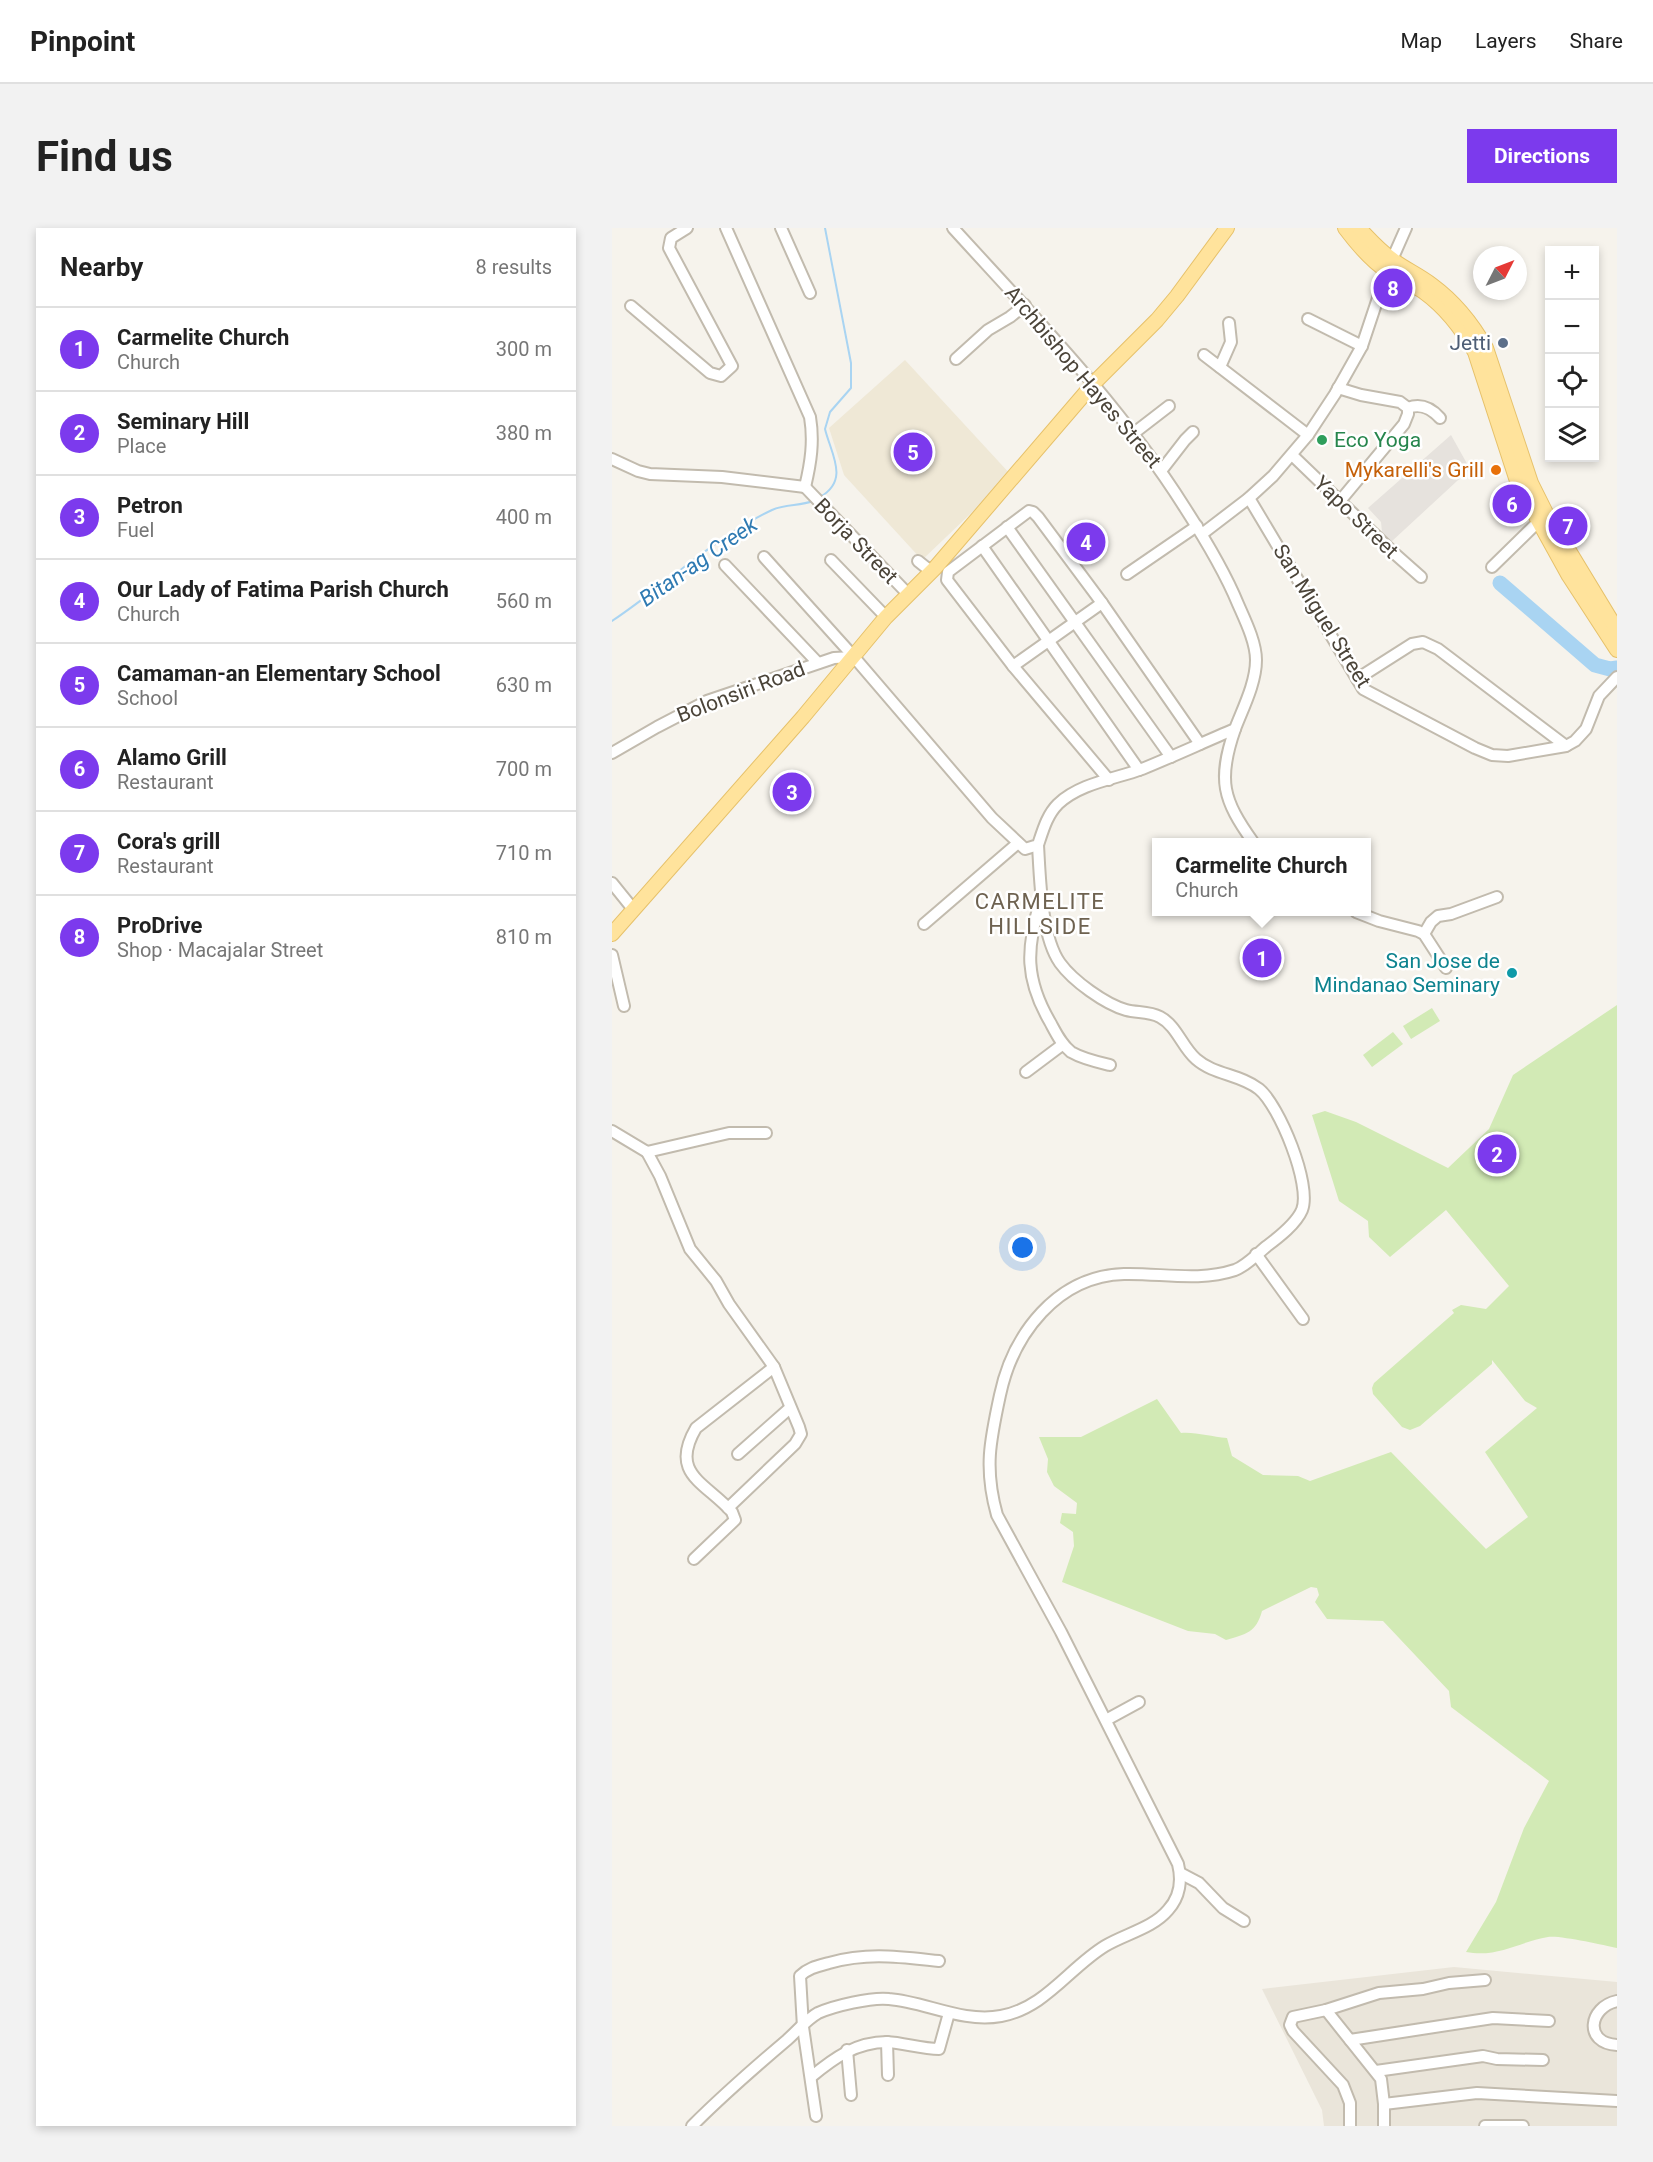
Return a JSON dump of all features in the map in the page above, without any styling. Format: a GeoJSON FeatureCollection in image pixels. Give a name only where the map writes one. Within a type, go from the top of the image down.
{"type":"FeatureCollection","features":[{"type":"Feature","properties":{"kind":"main road"},"geometry":{"type":"LineString","coordinates":[[612,934],[848,657],[934,568],[1093,384],[1172,302],[1227,228]]}},
{"type":"Feature","properties":{"kind":"main road"},"geometry":{"type":"LineString","coordinates":[[1345,228],[1357,244],[1389,265],[1415,273],[1444,294],[1468,319],[1506,426],[1531,483],[1546,513],[1617,630]]}},
{"type":"Feature","properties":{"kind":"main road"},"geometry":{"type":"LineString","coordinates":[[1359,228],[1389,265]]}},
{"type":"Feature","properties":{"kind":"main road"},"geometry":{"type":"LineString","coordinates":[[1506,426],[1518,484],[1569,576],[1616,649]]}},
{"type":"Feature","properties":{"kind":"street"},"geometry":{"type":"LineString","coordinates":[[631,306],[710,373],[721,376],[734,369],[669,248],[671,238],[687,228]]}},
{"type":"Feature","properties":{"kind":"street"},"geometry":{"type":"LineString","coordinates":[[612,459],[650,474],[722,477],[808,491],[812,456],[810,417],[726,228]]}},
{"type":"Feature","properties":{"kind":"street"},"geometry":{"type":"LineString","coordinates":[[781,228],[810,293]]}},
{"type":"Feature","properties":{"kind":"street","name":"Archbishop Hayes Street"},"geometry":{"type":"LineString","coordinates":[[953,228],[1025,305],[1134,433],[1199,530],[1228,580],[1256,657],[1252,683],[1227,755],[1225,789],[1237,820],[1250,838]]}},
{"type":"Feature","properties":{"kind":"street"},"geometry":{"type":"LineString","coordinates":[[1127,574],[1249,498],[1292,455],[1308,435],[1362,346],[1389,265],[1406,228]]}},
{"type":"Feature","properties":{"kind":"street"},"geometry":{"type":"LineString","coordinates":[[956,359],[988,330],[1010,318],[1025,305]]}},
{"type":"Feature","properties":{"kind":"street"},"geometry":{"type":"LineString","coordinates":[[1308,319],[1362,346]]}},
{"type":"Feature","properties":{"kind":"street"},"geometry":{"type":"LineString","coordinates":[[1220,367],[1231,342],[1229,323]]}},
{"type":"Feature","properties":{"kind":"street"},"geometry":{"type":"LineString","coordinates":[[1204,355],[1308,435]]}},
{"type":"Feature","properties":{"kind":"street"},"geometry":{"type":"LineString","coordinates":[[1338,388],[1400,402],[1408,408]]}},
{"type":"Feature","properties":{"kind":"street"},"geometry":{"type":"LineString","coordinates":[[1134,433],[1169,406]]}},
{"type":"Feature","properties":{"kind":"street"},"geometry":{"type":"LineString","coordinates":[[1408,408],[1427,407],[1440,418]]}},
{"type":"Feature","properties":{"kind":"street"},"geometry":{"type":"LineString","coordinates":[[1340,501],[1404,424],[1408,408]]}},
{"type":"Feature","properties":{"kind":"street"},"geometry":{"type":"LineString","coordinates":[[1161,471],[1193,432]]}},
{"type":"Feature","properties":{"kind":"street","name":"Yapo Street"},"geometry":{"type":"LineString","coordinates":[[1292,455],[1421,577]]}},
{"type":"Feature","properties":{"kind":"street","name":"Borja Street"},"geometry":{"type":"LineString","coordinates":[[808,491],[908,594]]}},
{"type":"Feature","properties":{"kind":"street","name":"San Miguel Street"},"geometry":{"type":"LineString","coordinates":[[1249,498],[1363,689],[1492,755],[1508,756],[1566,746]]}},
{"type":"Feature","properties":{"kind":"street"},"geometry":{"type":"LineString","coordinates":[[1109,780],[1013,666],[947,580],[948,572],[1029,512],[1033,512],[1102,603],[1200,744]]}},
{"type":"Feature","properties":{"kind":"street"},"geometry":{"type":"LineString","coordinates":[[1492,567],[1538,522]]}},
{"type":"Feature","properties":{"kind":"street"},"geometry":{"type":"LineString","coordinates":[[1007,527],[1171,757]]}},
{"type":"Feature","properties":{"kind":"street"},"geometry":{"type":"LineString","coordinates":[[982,546],[1139,770]]}},
{"type":"Feature","properties":{"kind":"street"},"geometry":{"type":"LineString","coordinates":[[764,557],[848,657],[992,818],[1025,849],[1038,845]]}},
{"type":"Feature","properties":{"kind":"street"},"geometry":{"type":"LineString","coordinates":[[831,560],[886,617]]}},
{"type":"Feature","properties":{"kind":"street"},"geometry":{"type":"LineString","coordinates":[[918,561],[928,569],[934,568]]}},
{"type":"Feature","properties":{"kind":"street"},"geometry":{"type":"LineString","coordinates":[[725,565],[818,663]]}},
{"type":"Feature","properties":{"kind":"street"},"geometry":{"type":"LineString","coordinates":[[1013,666],[1102,603]]}},
{"type":"Feature","properties":{"kind":"street"},"geometry":{"type":"LineString","coordinates":[[1356,679],[1412,644],[1422,642],[1438,649],[1566,746],[1575,741],[1586,729],[1599,696],[1617,677]]}},
{"type":"Feature","properties":{"kind":"street","name":"Bolonsiri Road"},"geometry":{"type":"LineString","coordinates":[[612,753],[664,722],[707,701],[818,663],[848,657]]}},
{"type":"Feature","properties":{"kind":"street"},"geometry":{"type":"LineString","coordinates":[[692,2126],[721,2097],[818,2013],[872,1999],[890,1999],[950,2013],[987,2017],[1022,2010],[1045,1995],[1104,1946],[1161,1918],[1177,1897],[1180,1873],[1106,1720],[997,1515],[988,1472],[1004,1375],[1021,1337],[1044,1309],[1066,1291],[1105,1275],[1210,1276],[1237,1269],[1290,1226],[1298,1217],[1304,1203],[1304,1183],[1294,1151],[1262,1091],[1250,1083],[1220,1073],[1198,1061],[1168,1022],[1154,1014],[1127,1010],[1104,1000],[1067,972],[1054,951],[1041,896],[1038,845],[1045,823],[1059,804],[1080,790],[1139,770],[1235,729]]}},
{"type":"Feature","properties":{"kind":"street"},"geometry":{"type":"LineString","coordinates":[[924,924],[1018,843]]}},
{"type":"Feature","properties":{"kind":"street"},"geometry":{"type":"LineString","coordinates":[[612,883],[633,909]]}},
{"type":"Feature","properties":{"kind":"street"},"geometry":{"type":"LineString","coordinates":[[1041,896],[1031,940],[1030,968],[1035,993],[1062,1045],[1082,1057],[1110,1065]]}},
{"type":"Feature","properties":{"kind":"street"},"geometry":{"type":"LineString","coordinates":[[1424,934],[1431,922],[1438,916],[1451,914],[1497,897]]}},
{"type":"Feature","properties":{"kind":"street"},"geometry":{"type":"LineString","coordinates":[[1366,916],[1424,934],[1446,968]]}},
{"type":"Feature","properties":{"kind":"street"},"geometry":{"type":"LineString","coordinates":[[612,955],[624,1006]]}},
{"type":"Feature","properties":{"kind":"street"},"geometry":{"type":"LineString","coordinates":[[1026,1072],[1062,1045]]}},
{"type":"Feature","properties":{"kind":"street"},"geometry":{"type":"LineString","coordinates":[[612,1131],[647,1152],[660,1176],[690,1249],[716,1281],[729,1304],[774,1368],[801,1434],[795,1444],[728,1508]]}},
{"type":"Feature","properties":{"kind":"street"},"geometry":{"type":"LineString","coordinates":[[647,1152],[729,1133],[766,1133]]}},
{"type":"Feature","properties":{"kind":"street"},"geometry":{"type":"LineString","coordinates":[[1256,1254],[1303,1319]]}},
{"type":"Feature","properties":{"kind":"street"},"geometry":{"type":"LineString","coordinates":[[694,1559],[735,1520],[728,1508],[693,1476],[687,1465],[686,1449],[696,1428],[774,1368]]}},
{"type":"Feature","properties":{"kind":"street"},"geometry":{"type":"LineString","coordinates":[[738,1454],[790,1408]]}},
{"type":"Feature","properties":{"kind":"street"},"geometry":{"type":"LineString","coordinates":[[1106,1720],[1139,1702]]}},
{"type":"Feature","properties":{"kind":"street"},"geometry":{"type":"LineString","coordinates":[[1180,1873],[1199,1883],[1223,1908],[1244,1921]]}},
{"type":"Feature","properties":{"kind":"street"},"geometry":{"type":"LineString","coordinates":[[816,2116],[798,1979],[806,1970],[851,1957],[885,1955],[939,1961]]}},
{"type":"Feature","properties":{"kind":"street"},"geometry":{"type":"LineString","coordinates":[[1350,2126],[1350,2103],[1343,2085],[1293,2031],[1290,2025],[1293,2017],[1326,2010],[1380,1993],[1485,1980]]}},
{"type":"Feature","properties":{"kind":"street"},"geometry":{"type":"LineString","coordinates":[[1617,2001],[1604,2006],[1595,2016],[1593,2024],[1598,2039],[1617,2045]]}},
{"type":"Feature","properties":{"kind":"street"},"geometry":{"type":"LineString","coordinates":[[1326,2010],[1381,2079],[1384,2126]]}},
{"type":"Feature","properties":{"kind":"street"},"geometry":{"type":"LineString","coordinates":[[811,2077],[847,2050],[860,2045],[887,2042],[939,2049],[950,2013]]}},
{"type":"Feature","properties":{"kind":"street"},"geometry":{"type":"LineString","coordinates":[[1350,2040],[1493,2018],[1549,2021]]}},
{"type":"Feature","properties":{"kind":"street"},"geometry":{"type":"LineString","coordinates":[[887,2042],[888,2075]]}},
{"type":"Feature","properties":{"kind":"street"},"geometry":{"type":"LineString","coordinates":[[847,2050],[851,2094]]}},
{"type":"Feature","properties":{"kind":"street"},"geometry":{"type":"LineString","coordinates":[[1376,2071],[1483,2056],[1497,2059],[1543,2060]]}},
{"type":"Feature","properties":{"kind":"street"},"geometry":{"type":"LineString","coordinates":[[1384,2104],[1477,2093],[1617,2101]]}},
{"type":"Feature","properties":{"kind":"street"},"geometry":{"type":"LineString","coordinates":[[1485,2126],[1523,2126]]}},
{"type":"Feature","properties":{"kind":"shaded area"},"geometry":{"type":"Polygon","coordinates":[[[905,360],[1011,475],[922,560],[844,475],[829,428],[905,360]]]}},
{"type":"Feature","properties":{"kind":"shaded area"},"geometry":{"type":"Polygon","coordinates":[[[1451,435],[1470,469],[1391,542],[1382,532],[1381,522],[1368,508],[1451,435]]]}},
{"type":"Feature","properties":{"kind":"shaded area"},"geometry":{"type":"Polygon","coordinates":[[[1454,1967],[1617,1982],[1617,2126],[1324,2126],[1322,2110],[1262,1989],[1454,1967]]]}},
{"type":"Feature","properties":{"kind":"green space"},"geometry":{"type":"Polygon","coordinates":[[[1617,1005],[1617,1948],[1548,1937],[1488,1953],[1466,1952],[1496,1902],[1524,1828],[1549,1781],[1451,1707],[1449,1691],[1383,1621],[1327,1619],[1315,1602],[1319,1595],[1317,1588],[1311,1587],[1262,1611],[1257,1624],[1249,1632],[1226,1640],[1215,1634],[1188,1631],[1062,1582],[1074,1546],[1073,1532],[1060,1523],[1062,1513],[1076,1514],[1077,1503],[1054,1486],[1047,1472],[1048,1459],[1039,1437],[1081,1437],[1157,1399],[1181,1433],[1227,1438],[1232,1456],[1263,1475],[1298,1476],[1310,1481],[1391,1452],[1486,1549],[1528,1517],[1485,1452],[1537,1408],[1525,1401],[1492,1360],[1492,1364],[1420,1426],[1410,1430],[1402,1427],[1373,1394],[1372,1388],[1374,1383],[1454,1313],[1452,1310],[1461,1305],[1486,1309],[1509,1286],[1446,1210],[1390,1257],[1369,1237],[1368,1221],[1339,1201],[1312,1115],[1325,1111],[1356,1122],[1448,1168],[1489,1129],[1513,1075],[1617,1005]]]}},
{"type":"Feature","properties":{"kind":"green space"},"geometry":{"type":"Polygon","coordinates":[[[1432,1008],[1440,1021],[1411,1039],[1403,1026],[1432,1008]]]}},
{"type":"Feature","properties":{"kind":"green space"},"geometry":{"type":"Polygon","coordinates":[[[1393,1032],[1403,1044],[1372,1067],[1363,1055],[1393,1032]]]}},
{"type":"Feature","properties":{"kind":"waterway","name":"Bitan-ag Creek"},"geometry":{"type":"LineString","coordinates":[[820,497],[829,490],[836,475],[834,457],[825,429],[830,412],[851,388],[851,363],[825,228]]}},
{"type":"Feature","properties":{"kind":"waterway","name":"Bitan-ag Creek"},"geometry":{"type":"LineString","coordinates":[[612,621],[750,521],[777,508],[813,501]]}},
{"type":"Feature","properties":{"kind":"waterway"},"geometry":{"type":"LineString","coordinates":[[1500,583],[1595,665],[1610,669],[1617,668]]}},
{"type":"Feature","properties":{"kind":"place","name":"ProDrive"},"geometry":{"type":"Point","coordinates":[1393,288]}},
{"type":"Feature","properties":{"kind":"place","name":"Jetti"},"geometry":{"type":"Point","coordinates":[1503,343]}},
{"type":"Feature","properties":{"kind":"place","name":"Eco Yoga"},"geometry":{"type":"Point","coordinates":[1322,440]}},
{"type":"Feature","properties":{"kind":"place","name":"Camaman-an Elementary School"},"geometry":{"type":"Point","coordinates":[913,452]}},
{"type":"Feature","properties":{"kind":"place","name":"Mykarelli's Grill"},"geometry":{"type":"Point","coordinates":[1496,470]}},
{"type":"Feature","properties":{"kind":"place","name":"Alamo Grill"},"geometry":{"type":"Point","coordinates":[1512,504]}},
{"type":"Feature","properties":{"kind":"place","name":"Cora's grill"},"geometry":{"type":"Point","coordinates":[1568,526]}},
{"type":"Feature","properties":{"kind":"place","name":"Our Lady of Fatima Parish Church"},"geometry":{"type":"Point","coordinates":[1086,542]}},
{"type":"Feature","properties":{"kind":"place","name":"Petron"},"geometry":{"type":"Point","coordinates":[792,792]}},
{"type":"Feature","properties":{"kind":"place","name":"Carmelite Church"},"geometry":{"type":"Point","coordinates":[1262,958]}},
{"type":"Feature","properties":{"kind":"place","name":"San Jose de Mindanao Seminary"},"geometry":{"type":"Point","coordinates":[1512,973]}},
{"type":"Feature","properties":{"kind":"place","name":"Seminary Hill"},"geometry":{"type":"Point","coordinates":[1497,1154]}},
{"type":"Feature","properties":{"kind":"district","name":"CARMELITE HILLSIDE"},"geometry":{"type":"Point","coordinates":[1040,914]}}]}
